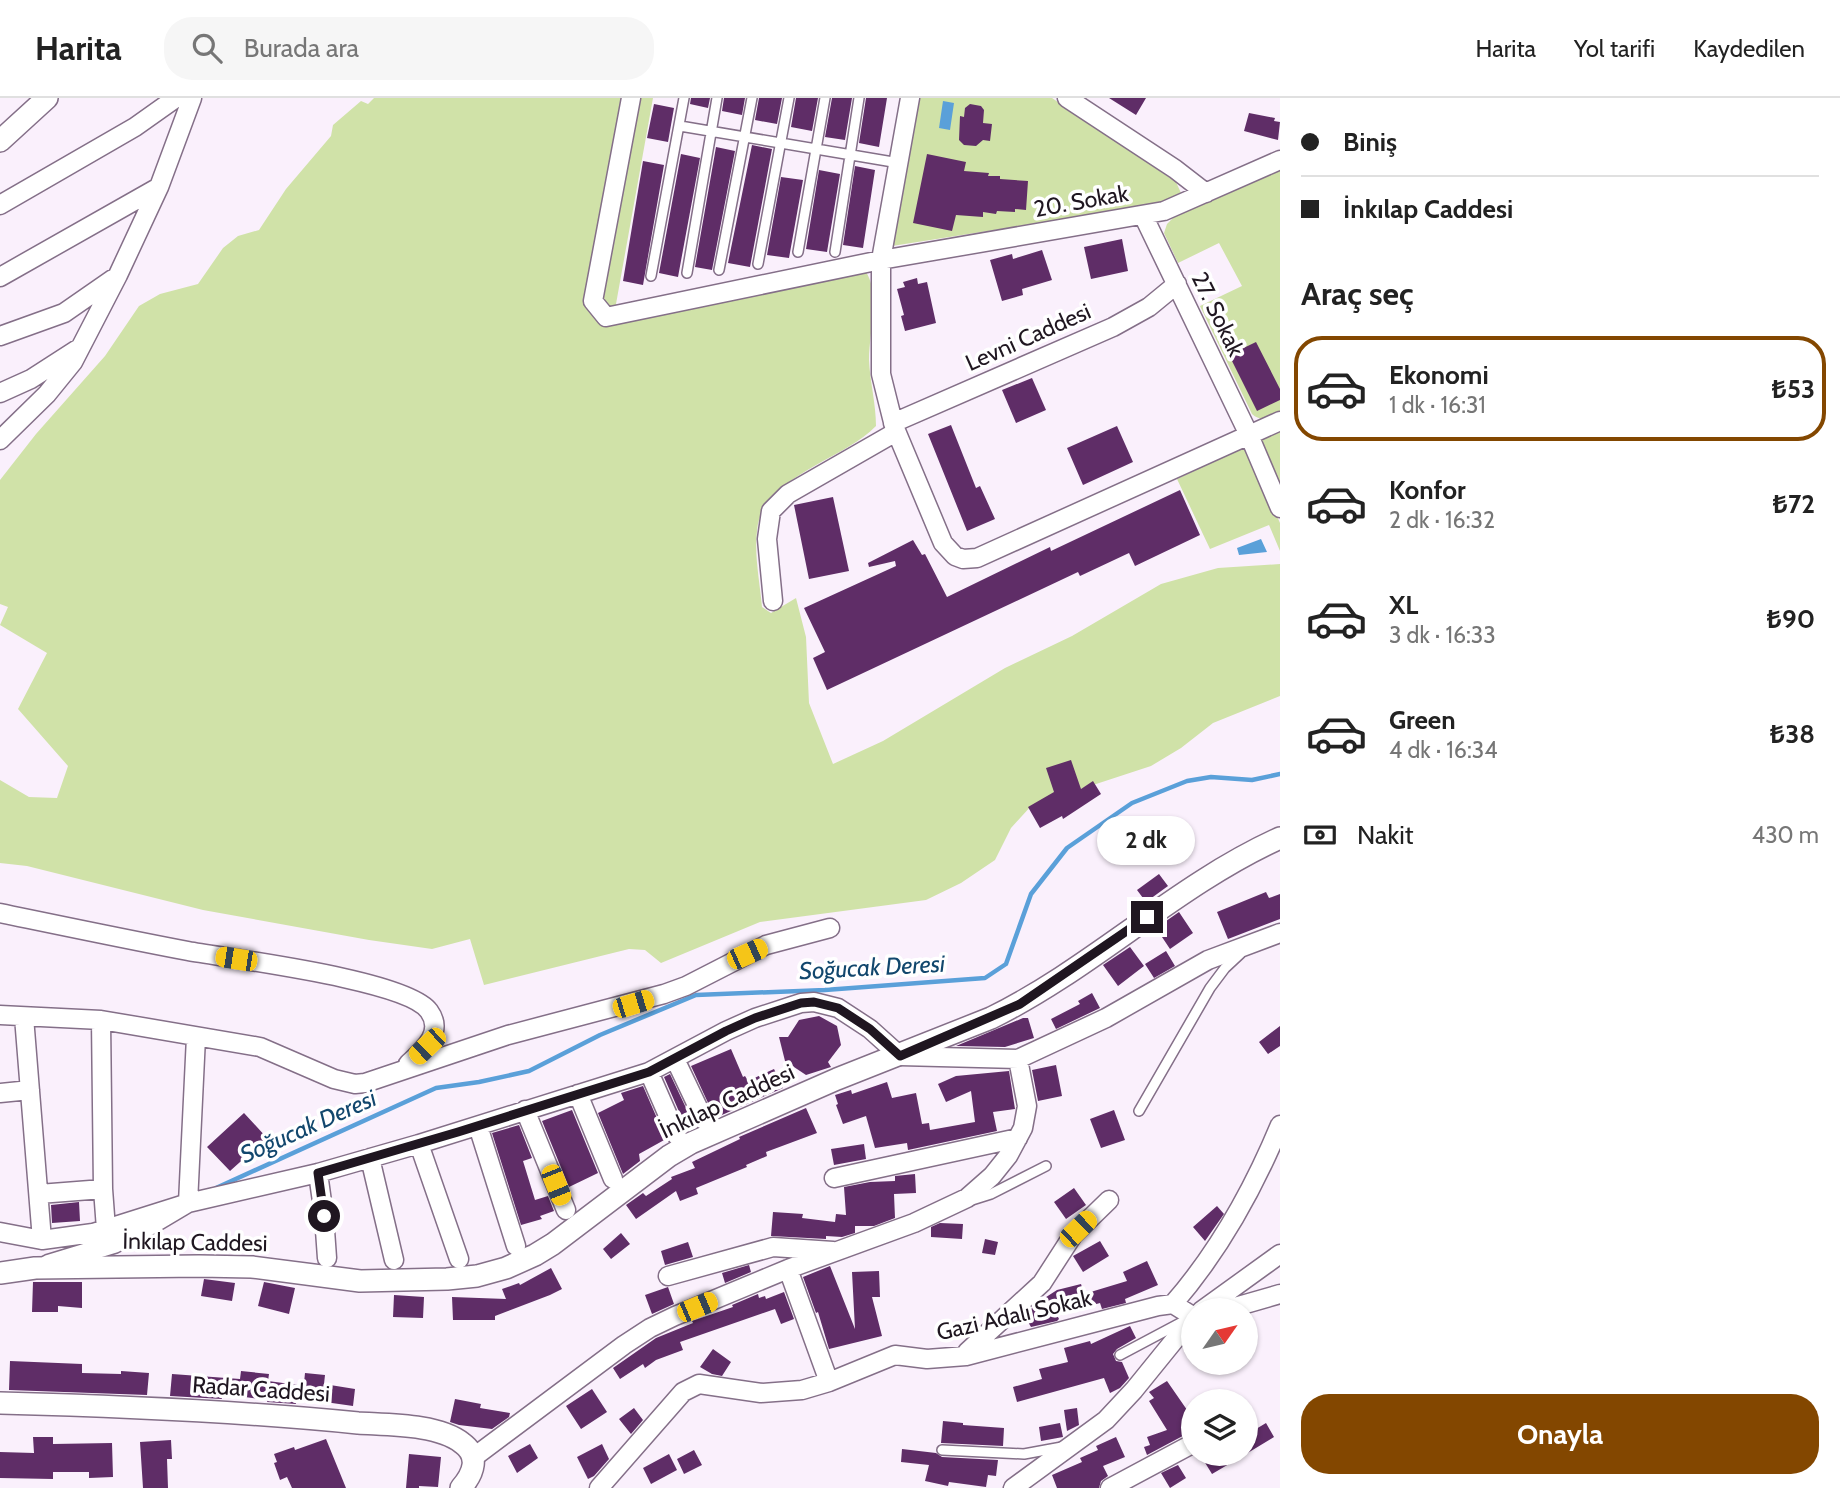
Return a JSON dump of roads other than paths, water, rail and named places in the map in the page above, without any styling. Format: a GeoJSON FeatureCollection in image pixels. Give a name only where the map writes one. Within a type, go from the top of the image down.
{"type":"FeatureCollection","features":[{"type":"Feature","properties":{"kind":"street"},"geometry":{"type":"LineString","coordinates":[[0,141],[47,98]]}},
{"type":"Feature","properties":{"kind":"street"},"geometry":{"type":"LineString","coordinates":[[0,205],[135,127],[176,98]]}},
{"type":"Feature","properties":{"kind":"street"},"geometry":{"type":"LineString","coordinates":[[0,440],[64,376],[82,347],[159,187],[192,98]]}},
{"type":"Feature","properties":{"kind":"street","name":"20. Sokak"},"geometry":{"type":"LineString","coordinates":[[631,98],[593,301],[606,317],[881,260],[1164,211],[1280,160]]}},
{"type":"Feature","properties":{"kind":"street"},"geometry":{"type":"LineString","coordinates":[[910,98],[881,260],[881,374],[894,428],[943,543],[956,556],[963,559],[977,558],[1280,421]]}},
{"type":"Feature","properties":{"kind":"street"},"geometry":{"type":"LineString","coordinates":[[1067,98],[1175,169],[1206,193]]}},
{"type":"Feature","properties":{"kind":"street"},"geometry":{"type":"LineString","coordinates":[[0,277],[159,187]]}},
{"type":"Feature","properties":{"kind":"street","name":"27. Sokak"},"geometry":{"type":"LineString","coordinates":[[1143,215],[1249,435],[1280,508]]}},
{"type":"Feature","properties":{"kind":"street"},"geometry":{"type":"LineString","coordinates":[[0,336],[64,313],[118,275]]}},
{"type":"Feature","properties":{"kind":"street","name":"Levni Caddesi"},"geometry":{"type":"LineString","coordinates":[[773,601],[768,522],[771,511],[788,494],[894,428],[1113,327],[1149,307],[1177,284]]}},
{"type":"Feature","properties":{"kind":"street"},"geometry":{"type":"LineString","coordinates":[[0,393],[31,379],[82,347]]}},
{"type":"Feature","properties":{"kind":"street","name":"İnkılap Caddesi"},"geometry":{"type":"LineString","coordinates":[[0,1273],[35,1268],[252,1267],[360,1281],[447,1279],[490,1273],[544,1250],[669,1156],[691,1143],[780,1103],[900,1056],[1020,1004],[1164,905],[1280,838]]}},
{"type":"Feature","properties":{"kind":"street"},"geometry":{"type":"LineString","coordinates":[[0,913],[190,951],[327,974],[411,997],[429,1011],[434,1021],[434,1030],[427,1046],[403,1069]]}},
{"type":"Feature","properties":{"kind":"street"},"geometry":{"type":"LineString","coordinates":[[0,1015],[101,1020],[260,1047],[334,1079],[355,1084],[373,1082],[403,1069],[508,1035],[664,994],[686,986],[766,945],[830,928]]}},
{"type":"Feature","properties":{"kind":"street"},"geometry":{"type":"LineString","coordinates":[[0,1232],[42,1240],[75,1237],[188,1203],[318,1173],[649,1072],[726,1031],[801,1003],[814,1002],[838,1008],[856,1019],[900,1056],[1018,1059],[1106,1018],[1208,960],[1280,933]]}},
{"type":"Feature","properties":{"kind":"street"},"geometry":{"type":"LineString","coordinates":[[24,1017],[42,1240]]}},
{"type":"Feature","properties":{"kind":"street"},"geometry":{"type":"LineString","coordinates":[[101,1020],[106,1229]]}},
{"type":"Feature","properties":{"kind":"street"},"geometry":{"type":"LineString","coordinates":[[188,1203],[196,1037]]}},
{"type":"Feature","properties":{"kind":"street"},"geometry":{"type":"LineString","coordinates":[[675,1059],[704,1120]]}},
{"type":"Feature","properties":{"kind":"street"},"geometry":{"type":"LineString","coordinates":[[461,1488],[472,1471],[474,1457],[644,1332],[675,1316],[788,1269],[914,1223],[961,1202],[980,1189],[1018,1138],[1026,1118],[1027,1106],[1018,1059]]}},
{"type":"Feature","properties":{"kind":"street"},"geometry":{"type":"LineString","coordinates":[[649,1072],[677,1136]]}},
{"type":"Feature","properties":{"kind":"street"},"geometry":{"type":"LineString","coordinates":[[0,1093],[30,1090]]}},
{"type":"Feature","properties":{"kind":"street"},"geometry":{"type":"LineString","coordinates":[[578,1094],[613,1179]]}},
{"type":"Feature","properties":{"kind":"street"},"geometry":{"type":"LineString","coordinates":[[525,1110],[566,1210]]}},
{"type":"Feature","properties":{"kind":"street"},"geometry":{"type":"LineString","coordinates":[[1181,1308],[1173,1304],[1200,1272],[1240,1212],[1280,1125]]}},
{"type":"Feature","properties":{"kind":"street"},"geometry":{"type":"LineString","coordinates":[[478,1126],[516,1245]]}},
{"type":"Feature","properties":{"kind":"street"},"geometry":{"type":"LineString","coordinates":[[834,1178],[1018,1138]]}},
{"type":"Feature","properties":{"kind":"street"},"geometry":{"type":"LineString","coordinates":[[419,1144],[458,1259]]}},
{"type":"Feature","properties":{"kind":"street"},"geometry":{"type":"LineString","coordinates":[[370,1158],[394,1260]]}},
{"type":"Feature","properties":{"kind":"street"},"geometry":{"type":"LineString","coordinates":[[318,1173],[327,1258]]}},
{"type":"Feature","properties":{"kind":"street"},"geometry":{"type":"LineString","coordinates":[[39,1194],[103,1189]]}},
{"type":"Feature","properties":{"kind":"street"},"geometry":{"type":"LineString","coordinates":[[962,1356],[1042,1283],[1073,1235],[1109,1200]]}},
{"type":"Feature","properties":{"kind":"street"},"geometry":{"type":"LineString","coordinates":[[35,1268],[114,1244],[151,1226],[188,1203]]}},
{"type":"Feature","properties":{"kind":"street"},"geometry":{"type":"LineString","coordinates":[[668,1276],[773,1247],[837,1252]]}},
{"type":"Feature","properties":{"kind":"street"},"geometry":{"type":"LineString","coordinates":[[1219,1298],[1280,1254]]}},
{"type":"Feature","properties":{"kind":"street"},"geometry":{"type":"LineString","coordinates":[[788,1269],[829,1382]]}},
{"type":"Feature","properties":{"kind":"street"},"geometry":{"type":"LineString","coordinates":[[1258,1300],[1280,1294]]}},
{"type":"Feature","properties":{"kind":"street","name":"Gazi Adalı Sokak"},"geometry":{"type":"LineString","coordinates":[[598,1488],[683,1392],[694,1385],[714,1384],[761,1393],[782,1393],[829,1382],[895,1355],[927,1359],[962,1356],[1173,1304]]}},
{"type":"Feature","properties":{"kind":"street"},"geometry":{"type":"LineString","coordinates":[[1013,1488],[1106,1420],[1181,1332]]}},
{"type":"Feature","properties":{"kind":"street","name":"Radar Caddesi"},"geometry":{"type":"LineString","coordinates":[[0,1404],[124,1406],[415,1428],[456,1438],[474,1457]]}},
{"type":"Feature","properties":{"kind":"street"},"geometry":{"type":"LineString","coordinates":[[1110,1488],[1181,1450]]}},
{"type":"Feature","properties":{"kind":"lane"},"geometry":{"type":"LineString","coordinates":[[651,276],[684,98]]}},
{"type":"Feature","properties":{"kind":"lane"},"geometry":{"type":"LineString","coordinates":[[687,272],[717,98]]}},
{"type":"Feature","properties":{"kind":"lane"},"geometry":{"type":"LineString","coordinates":[[719,270],[752,98]]}},
{"type":"Feature","properties":{"kind":"lane"},"geometry":{"type":"LineString","coordinates":[[758,264],[789,98]]}},
{"type":"Feature","properties":{"kind":"lane"},"geometry":{"type":"LineString","coordinates":[[798,252],[825,98]]}},
{"type":"Feature","properties":{"kind":"lane"},"geometry":{"type":"LineString","coordinates":[[835,252],[859,98]]}},
{"type":"Feature","properties":{"kind":"lane"},"geometry":{"type":"LineString","coordinates":[[680,126],[899,163]]}},
{"type":"Feature","properties":{"kind":"lane"},"geometry":{"type":"LineString","coordinates":[[1139,1111],[1217,978],[1255,942]]}},
{"type":"Feature","properties":{"kind":"lane"},"geometry":{"type":"LineString","coordinates":[[961,1202],[991,1194],[1046,1166]]}},
{"type":"Feature","properties":{"kind":"lane"},"geometry":{"type":"LineString","coordinates":[[1120,1355],[1181,1322]]}},
{"type":"Feature","properties":{"kind":"lane"},"geometry":{"type":"LineString","coordinates":[[942,1450],[1024,1454],[1072,1444]]}},
{"type":"Feature","properties":{"kind":"water"},"geometry":{"type":"Polygon","coordinates":[[[943,101],[954,103],[950,130],[939,128],[943,101]]]}},
{"type":"Feature","properties":{"kind":"water"},"geometry":{"type":"Polygon","coordinates":[[[1261,539],[1267,552],[1239,555],[1237,548],[1261,539]]]}},
{"type":"Feature","properties":{"kind":"waterway","name":"Soğucak Deresi"},"geometry":{"type":"LineString","coordinates":[[216,1188],[436,1088],[529,1071],[600,1035],[696,995],[825,990],[985,978],[1006,964],[1031,894],[1067,848],[1132,803],[1187,781],[1211,777],[1252,780],[1280,774]]}}]}
